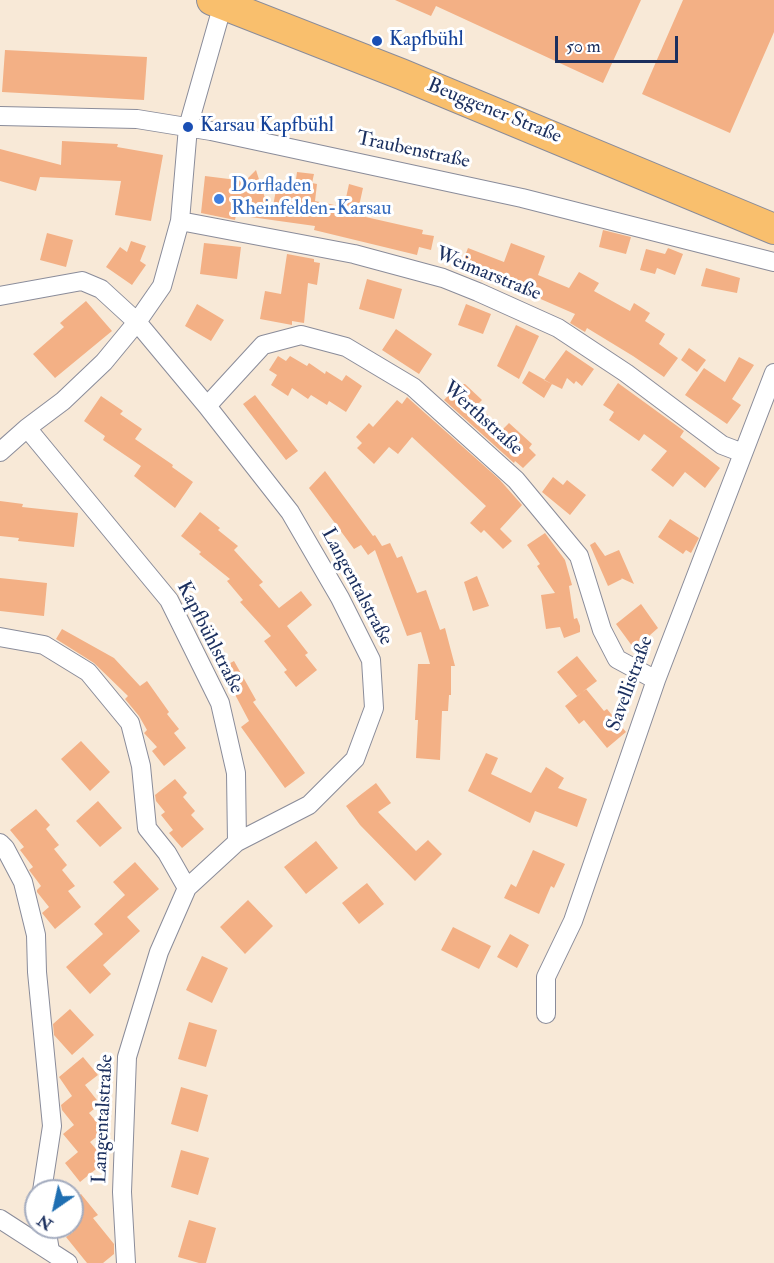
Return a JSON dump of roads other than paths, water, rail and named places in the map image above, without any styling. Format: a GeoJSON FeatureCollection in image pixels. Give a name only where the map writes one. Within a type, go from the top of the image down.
{"type":"FeatureCollection","features":[{"type":"Feature","properties":{"kind":"main road","name":"Beuggener Straße"},"geometry":{"type":"LineString","coordinates":[[218,2],[401,74],[774,229]]}},
{"type":"Feature","properties":{"kind":"street"},"geometry":{"type":"LineString","coordinates":[[0,452],[63,400],[104,362],[137,322],[162,286],[180,221],[188,128],[218,2]]}},
{"type":"Feature","properties":{"kind":"street","name":"Traubenstraße"},"geometry":{"type":"LineString","coordinates":[[0,116],[137,119],[188,128],[522,198],[774,262]]}},
{"type":"Feature","properties":{"kind":"street","name":"Weimarstraße"},"geometry":{"type":"LineString","coordinates":[[180,221],[354,254],[443,278],[478,292],[558,328],[635,379],[722,445],[743,453]]}},
{"type":"Feature","properties":{"kind":"street","name":"Langentalstraße"},"geometry":{"type":"LineString","coordinates":[[0,296],[82,281],[101,289],[137,322],[207,406],[290,512],[340,598],[371,660],[374,708],[355,759],[309,806],[237,842],[187,888],[159,952],[127,1057],[122,1192],[126,1263]]}},
{"type":"Feature","properties":{"kind":"street","name":"Werthstraße"},"geometry":{"type":"LineString","coordinates":[[207,406],[263,345],[301,335],[346,347],[413,387],[524,489],[579,556],[602,630],[617,659],[656,680]]}},
{"type":"Feature","properties":{"kind":"street","name":"Savellistraße"},"geometry":{"type":"LineString","coordinates":[[546,1014],[546,977],[573,921],[656,680],[774,373]]}},
{"type":"Feature","properties":{"kind":"street","name":"Kapfbühlstraße"},"geometry":{"type":"LineString","coordinates":[[27,428],[169,600],[220,703],[236,773],[237,842]]}},
{"type":"Feature","properties":{"kind":"street"},"geometry":{"type":"LineString","coordinates":[[0,637],[44,645],[88,672],[130,723],[141,766],[147,828],[167,853],[187,888]]}},
{"type":"Feature","properties":{"kind":"street"},"geometry":{"type":"LineString","coordinates":[[0,843],[23,882],[36,935],[37,972],[52,1126],[44,1179]]}},
{"type":"Feature","properties":{"kind":"street"},"geometry":{"type":"LineString","coordinates":[[0,1219],[68,1263]]}},
{"type":"Feature","properties":{"kind":"street"},"geometry":{"type":"LineString","coordinates":[[48,1239],[50,1251]]}},
{"type":"Feature","properties":{"kind":"place","name":"Kapfbühl"},"geometry":{"type":"Point","coordinates":[377,41]}},
{"type":"Feature","properties":{"kind":"place","name":"Karsau Kapfbühl"},"geometry":{"type":"Point","coordinates":[188,127]}},
{"type":"Feature","properties":{"kind":"place","name":"Dorfladen Rheinfelden-Karsau"},"geometry":{"type":"Point","coordinates":[219,199]}}]}
